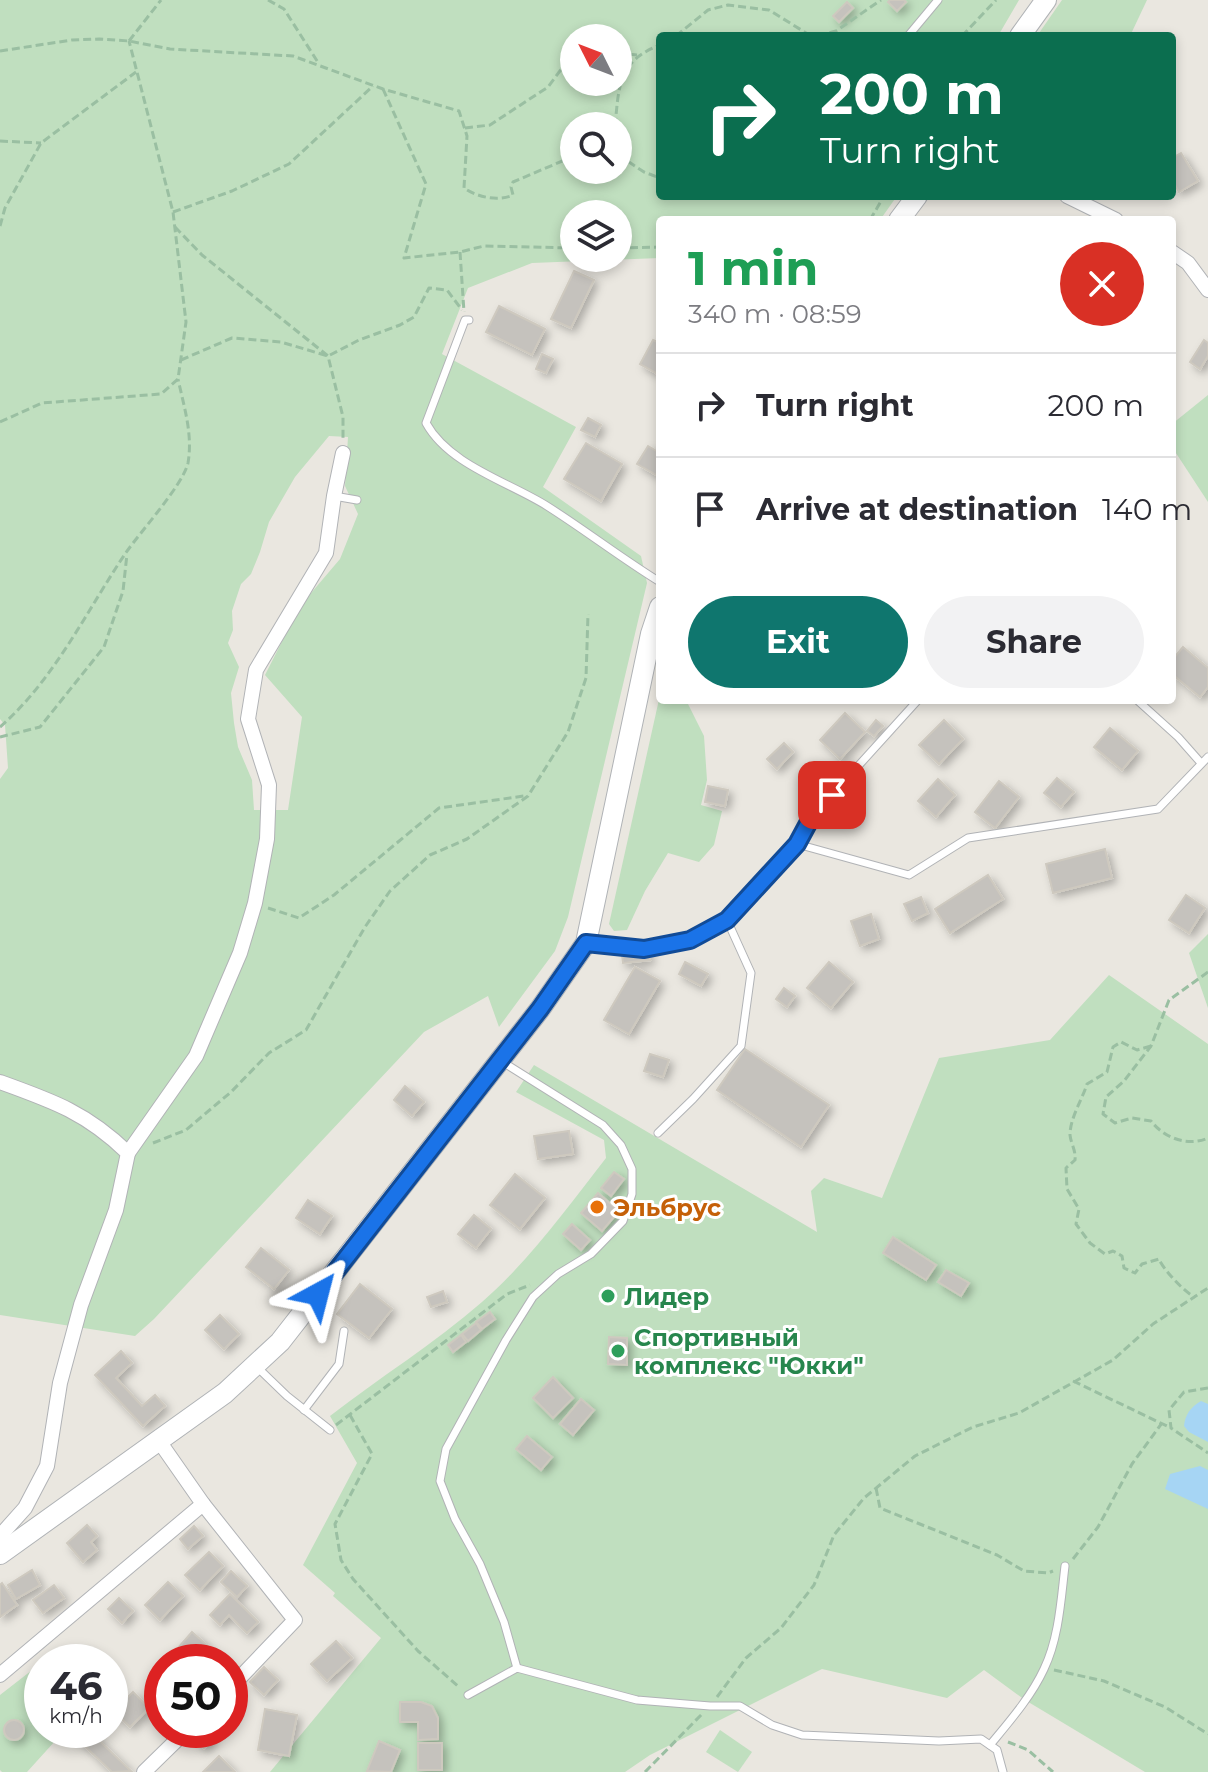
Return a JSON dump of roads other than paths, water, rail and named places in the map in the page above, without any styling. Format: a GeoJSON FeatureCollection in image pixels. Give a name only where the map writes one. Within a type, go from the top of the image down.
{"type":"FeatureCollection","features":[{"type":"Feature","properties":{"kind":"main road"},"geometry":{"type":"LineString","coordinates":[[1023,32],[1046,0]]}},
{"type":"Feature","properties":{"kind":"main road"},"geometry":{"type":"LineString","coordinates":[[0,1554],[225,1393],[280,1342],[540,1009],[586,943],[656,619]]}},
{"type":"Feature","properties":{"kind":"street"},"geometry":{"type":"LineString","coordinates":[[1075,200],[1108,216]]}},
{"type":"Feature","properties":{"kind":"street"},"geometry":{"type":"LineString","coordinates":[[1176,255],[1188,263],[1208,290]]}},
{"type":"Feature","properties":{"kind":"street"},"geometry":{"type":"LineString","coordinates":[[0,1536],[25,1508],[47,1466],[60,1383],[81,1305],[116,1210],[128,1153],[196,1056],[240,953],[255,903],[267,839],[269,785],[248,719],[256,670],[326,553],[343,453]]}},
{"type":"Feature","properties":{"kind":"street"},"geometry":{"type":"LineString","coordinates":[[0,1082],[60,1104],[108,1133],[128,1153]]}},
{"type":"Feature","properties":{"kind":"street"},"geometry":{"type":"LineString","coordinates":[[159,1441],[203,1504],[295,1620],[248,1669]]}},
{"type":"Feature","properties":{"kind":"street"},"geometry":{"type":"LineString","coordinates":[[0,1675],[203,1504]]}},
{"type":"Feature","properties":{"kind":"street"},"geometry":{"type":"LineString","coordinates":[[144,1772],[169,1748]]}},
{"type":"Feature","properties":{"kind":"lane"},"geometry":{"type":"LineString","coordinates":[[911,32],[938,0]]}},
{"type":"Feature","properties":{"kind":"lane"},"geometry":{"type":"LineString","coordinates":[[466,317],[426,423],[432,434],[503,485],[544,504],[656,579]]}},
{"type":"Feature","properties":{"kind":"lane"},"geometry":{"type":"LineString","coordinates":[[334,496],[357,500]]}},
{"type":"Feature","properties":{"kind":"lane"},"geometry":{"type":"LineString","coordinates":[[586,943],[644,949],[690,940],[727,920],[797,844],[811,818],[914,704]]}},
{"type":"Feature","properties":{"kind":"lane"},"geometry":{"type":"LineString","coordinates":[[1141,704],[1201,763]]}},
{"type":"Feature","properties":{"kind":"lane"},"geometry":{"type":"LineString","coordinates":[[797,844],[909,875],[968,838],[1158,809],[1208,757]]}},
{"type":"Feature","properties":{"kind":"lane"},"geometry":{"type":"LineString","coordinates":[[658,1133],[741,1046],[751,973],[727,920]]}},
{"type":"Feature","properties":{"kind":"lane"},"geometry":{"type":"LineString","coordinates":[[499,1060],[603,1125],[621,1145],[632,1169],[632,1194],[623,1221],[591,1254],[558,1274],[533,1297],[446,1449],[440,1481],[504,1622],[517,1668]]}},
{"type":"Feature","properties":{"kind":"lane"},"geometry":{"type":"LineString","coordinates":[[304,1410],[339,1364],[344,1331]]}},
{"type":"Feature","properties":{"kind":"lane"},"geometry":{"type":"LineString","coordinates":[[256,1366],[330,1430]]}},
{"type":"Feature","properties":{"kind":"lane"},"geometry":{"type":"LineString","coordinates":[[990,1745],[1045,1668],[1058,1622],[1065,1566]]}},
{"type":"Feature","properties":{"kind":"lane"},"geometry":{"type":"LineString","coordinates":[[468,1695],[517,1668],[637,1700],[740,1706],[772,1725],[802,1735],[939,1741],[981,1739],[997,1750],[1003,1772]]}},
{"type":"Feature","properties":{"kind":"water"},"geometry":{"type":"Polygon","coordinates":[[[1201,1401],[1208,1404],[1208,1442],[1184,1426],[1189,1411],[1201,1401]]]}},
{"type":"Feature","properties":{"kind":"water"},"geometry":{"type":"Polygon","coordinates":[[[1200,1466],[1208,1470],[1208,1509],[1165,1489],[1170,1474],[1200,1466]]]}},
{"type":"Feature","properties":{"kind":"place","name":"Эльбрус"},"geometry":{"type":"Point","coordinates":[597,1207]}},
{"type":"Feature","properties":{"kind":"place","name":"Лидер"},"geometry":{"type":"Point","coordinates":[608,1296]}},
{"type":"Feature","properties":{"kind":"place","name":"Спортивный комплекс \"Юкки\""},"geometry":{"type":"Point","coordinates":[618,1351]}}]}
